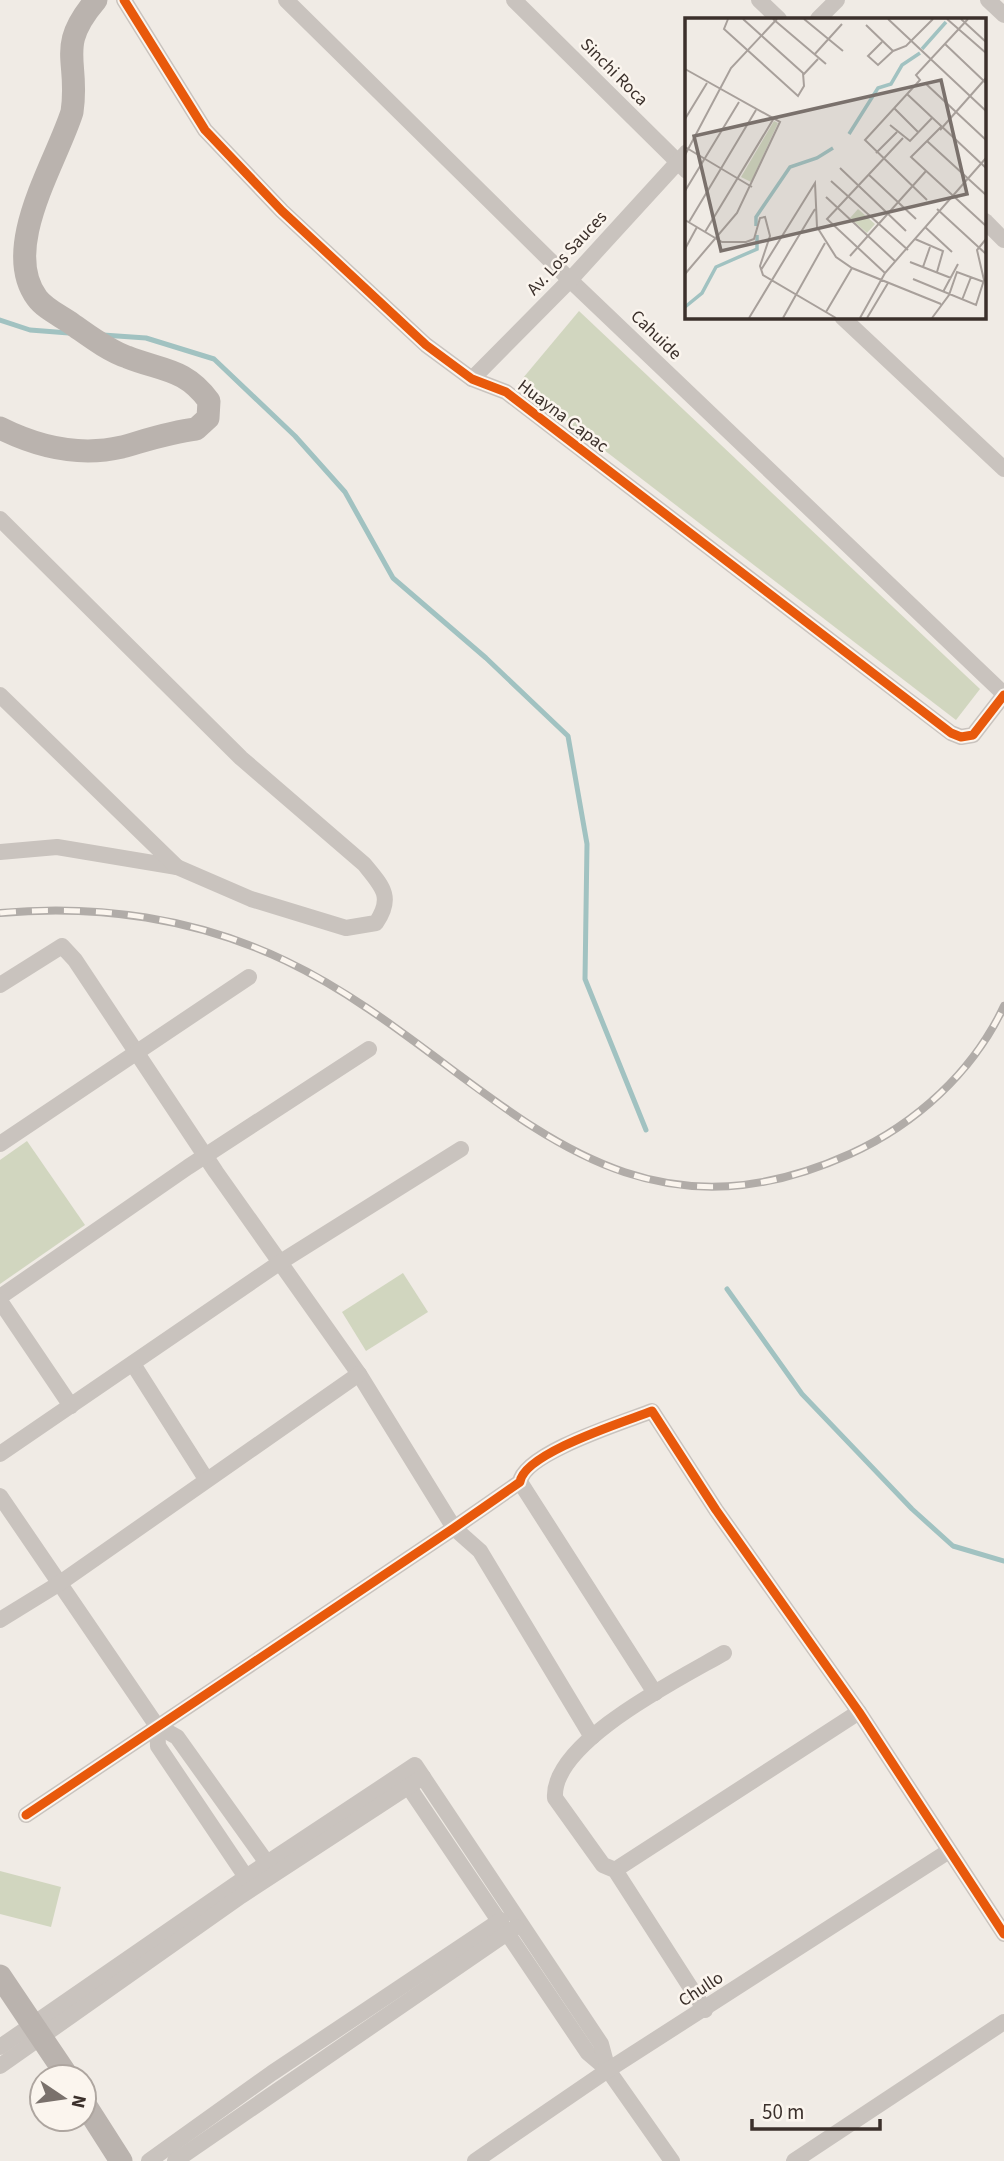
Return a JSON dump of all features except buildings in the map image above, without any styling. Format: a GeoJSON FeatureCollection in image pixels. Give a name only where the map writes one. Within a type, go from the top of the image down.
{"type":"FeatureCollection","features":[{"type":"Feature","properties":{"kind":"street"},"geometry":{"type":"LineString","coordinates":[[0,428],[28,442],[68,450],[96,451],[196,429],[208,418],[209,401],[198,386],[183,375],[125,357],[96,340],[38,300],[26,281],[23,260],[26,231],[33,207],[72,112],[75,97],[69,48],[78,25],[96,0]]}},
{"type":"Feature","properties":{"kind":"street","name":"Huayna Capac"},"geometry":{"type":"LineString","coordinates":[[124,0],[205,130],[282,211],[426,345],[472,379],[506,392],[951,733],[961,737],[973,735],[1004,694]]}},
{"type":"Feature","properties":{"kind":"street","name":"Cahuide"},"geometry":{"type":"LineString","coordinates":[[286,0],[570,280],[1004,694]]}},
{"type":"Feature","properties":{"kind":"street","name":"Sinchi Roca"},"geometry":{"type":"LineString","coordinates":[[513,0],[684,161]]}},
{"type":"Feature","properties":{"kind":"street"},"geometry":{"type":"LineString","coordinates":[[759,0],[778,18]]}},
{"type":"Feature","properties":{"kind":"street"},"geometry":{"type":"LineString","coordinates":[[819,18],[836,0]]}},
{"type":"Feature","properties":{"kind":"street"},"geometry":{"type":"LineString","coordinates":[[988,0],[1004,15]]}},
{"type":"Feature","properties":{"kind":"street","name":"Av. Los Sauces"},"geometry":{"type":"LineString","coordinates":[[472,379],[684,161]]}},
{"type":"Feature","properties":{"kind":"street"},"geometry":{"type":"LineString","coordinates":[[986,222],[1004,240]]}},
{"type":"Feature","properties":{"kind":"street"},"geometry":{"type":"LineString","coordinates":[[843,318],[1004,469]]}},
{"type":"Feature","properties":{"kind":"street"},"geometry":{"type":"LineString","coordinates":[[0,519],[241,758],[364,864],[381,884],[385,897],[384,910],[376,923],[346,928],[251,899],[177,867],[57,847],[0,852]]}},
{"type":"Feature","properties":{"kind":"street"},"geometry":{"type":"LineString","coordinates":[[0,695],[177,867]]}},
{"type":"Feature","properties":{"kind":"street"},"geometry":{"type":"LineString","coordinates":[[0,985],[62,946],[75,960],[205,1156],[359,1374],[454,1528],[480,1551],[592,1737]]}},
{"type":"Feature","properties":{"kind":"street"},"geometry":{"type":"LineString","coordinates":[[0,1144],[136,1050],[249,977]]}},
{"type":"Feature","properties":{"kind":"street"},"geometry":{"type":"LineString","coordinates":[[71,1406],[0,1299],[205,1156],[369,1049]]}},
{"type":"Feature","properties":{"kind":"street"},"geometry":{"type":"LineString","coordinates":[[0,1454],[279,1263],[461,1149]]}},
{"type":"Feature","properties":{"kind":"street"},"geometry":{"type":"LineString","coordinates":[[133,1364],[206,1479]]}},
{"type":"Feature","properties":{"kind":"street"},"geometry":{"type":"LineString","coordinates":[[0,1620],[60,1583],[359,1374]]}},
{"type":"Feature","properties":{"kind":"street"},"geometry":{"type":"LineString","coordinates":[[655,1693],[520,1482],[521,1474],[533,1463],[571,1443],[652,1411],[716,1510],[859,1712],[1004,1934]]}},
{"type":"Feature","properties":{"kind":"street"},"geometry":{"type":"LineString","coordinates":[[26,1815],[520,1482]]}},
{"type":"Feature","properties":{"kind":"street"},"geometry":{"type":"LineString","coordinates":[[0,1496],[158,1726],[177,1737],[267,1863]]}},
{"type":"Feature","properties":{"kind":"street"},"geometry":{"type":"LineString","coordinates":[[705,2010],[615,1870],[603,1865],[555,1798],[554,1786],[569,1759],[592,1737],[655,1693],[724,1653]]}},
{"type":"Feature","properties":{"kind":"street"},"geometry":{"type":"LineString","coordinates":[[615,1870],[859,1712]]}},
{"type":"Feature","properties":{"kind":"street"},"geometry":{"type":"LineString","coordinates":[[158,1726],[158,1746],[246,1877]]}},
{"type":"Feature","properties":{"kind":"street"},"geometry":{"type":"LineString","coordinates":[[0,2047],[31,2035],[241,1896],[405,1781],[415,1765],[588,2053],[608,2070],[672,2161]]}},
{"type":"Feature","properties":{"kind":"street"},"geometry":{"type":"LineString","coordinates":[[0,2066],[31,2035],[246,1877],[405,1781]]}},
{"type":"Feature","properties":{"kind":"street"},"geometry":{"type":"LineString","coordinates":[[405,1781],[510,1925]]}},
{"type":"Feature","properties":{"kind":"street","name":"Chullo"},"geometry":{"type":"LineString","coordinates":[[475,2161],[608,2070],[949,1851]]}},
{"type":"Feature","properties":{"kind":"street"},"geometry":{"type":"LineString","coordinates":[[149,2161],[272,2073],[510,1925]]}},
{"type":"Feature","properties":{"kind":"street"},"geometry":{"type":"LineString","coordinates":[[175,2161],[510,1925]]}},
{"type":"Feature","properties":{"kind":"street"},"geometry":{"type":"LineString","coordinates":[[0,1976],[44,2063]]}},
{"type":"Feature","properties":{"kind":"street"},"geometry":{"type":"LineString","coordinates":[[0,2003],[56,2063]]}},
{"type":"Feature","properties":{"kind":"street"},"geometry":{"type":"LineString","coordinates":[[794,2161],[1004,2022]]}},
{"type":"Feature","properties":{"kind":"street"},"geometry":{"type":"LineString","coordinates":[[98,2125],[121,2161]]}},
{"type":"Feature","properties":{"kind":"street"},"geometry":{"type":"LineString","coordinates":[[86,2133],[104,2161]]}},
{"type":"Feature","properties":{"kind":"green space"},"geometry":{"type":"Polygon","coordinates":[[[579,311],[980,689],[956,720],[518,384],[579,311]]]}},
{"type":"Feature","properties":{"kind":"green space"},"geometry":{"type":"Polygon","coordinates":[[[27,1141],[85,1225],[0,1284],[0,1160],[27,1141]]]}},
{"type":"Feature","properties":{"kind":"green space"},"geometry":{"type":"Polygon","coordinates":[[[403,1273],[428,1312],[366,1351],[342,1312],[403,1273]]]}},
{"type":"Feature","properties":{"kind":"green space"},"geometry":{"type":"Polygon","coordinates":[[[0,1871],[61,1887],[51,1927],[0,1914],[0,1871]]]}},
{"type":"Feature","properties":{"kind":"waterway"},"geometry":{"type":"LineString","coordinates":[[0,320],[30,330],[69,333]]}},
{"type":"Feature","properties":{"kind":"waterway"},"geometry":{"type":"LineString","coordinates":[[103,335],[146,338],[214,359],[295,436],[345,492],[393,578],[486,658],[568,736],[587,844],[585,979],[646,1130]]}},
{"type":"Feature","properties":{"kind":"waterway"},"geometry":{"type":"LineString","coordinates":[[727,1289],[802,1394],[912,1509],[953,1546],[1004,1561]]}},
{"type":"Feature","properties":{"kind":"railway"},"geometry":{"type":"LineString","coordinates":[[0,913],[110,913],[182,925],[252,946],[286,961],[356,1001],[547,1136],[612,1168],[683,1185],[761,1182],[850,1154],[874,1142],[898,1128],[940,1094],[976,1053],[1004,1006]]}},
{"type":"Feature","properties":{"kind":"cycle path"},"geometry":{"type":"LineString","coordinates":[[124,0],[205,130],[282,211],[426,345],[472,379],[506,392],[951,733],[961,737],[973,735],[1004,695]]}},
{"type":"Feature","properties":{"kind":"cycle path"},"geometry":{"type":"LineString","coordinates":[[26,1815],[454,1528],[520,1482],[526,1471],[538,1460],[577,1440],[652,1411],[716,1510],[859,1712],[1004,1934]]}}]}
